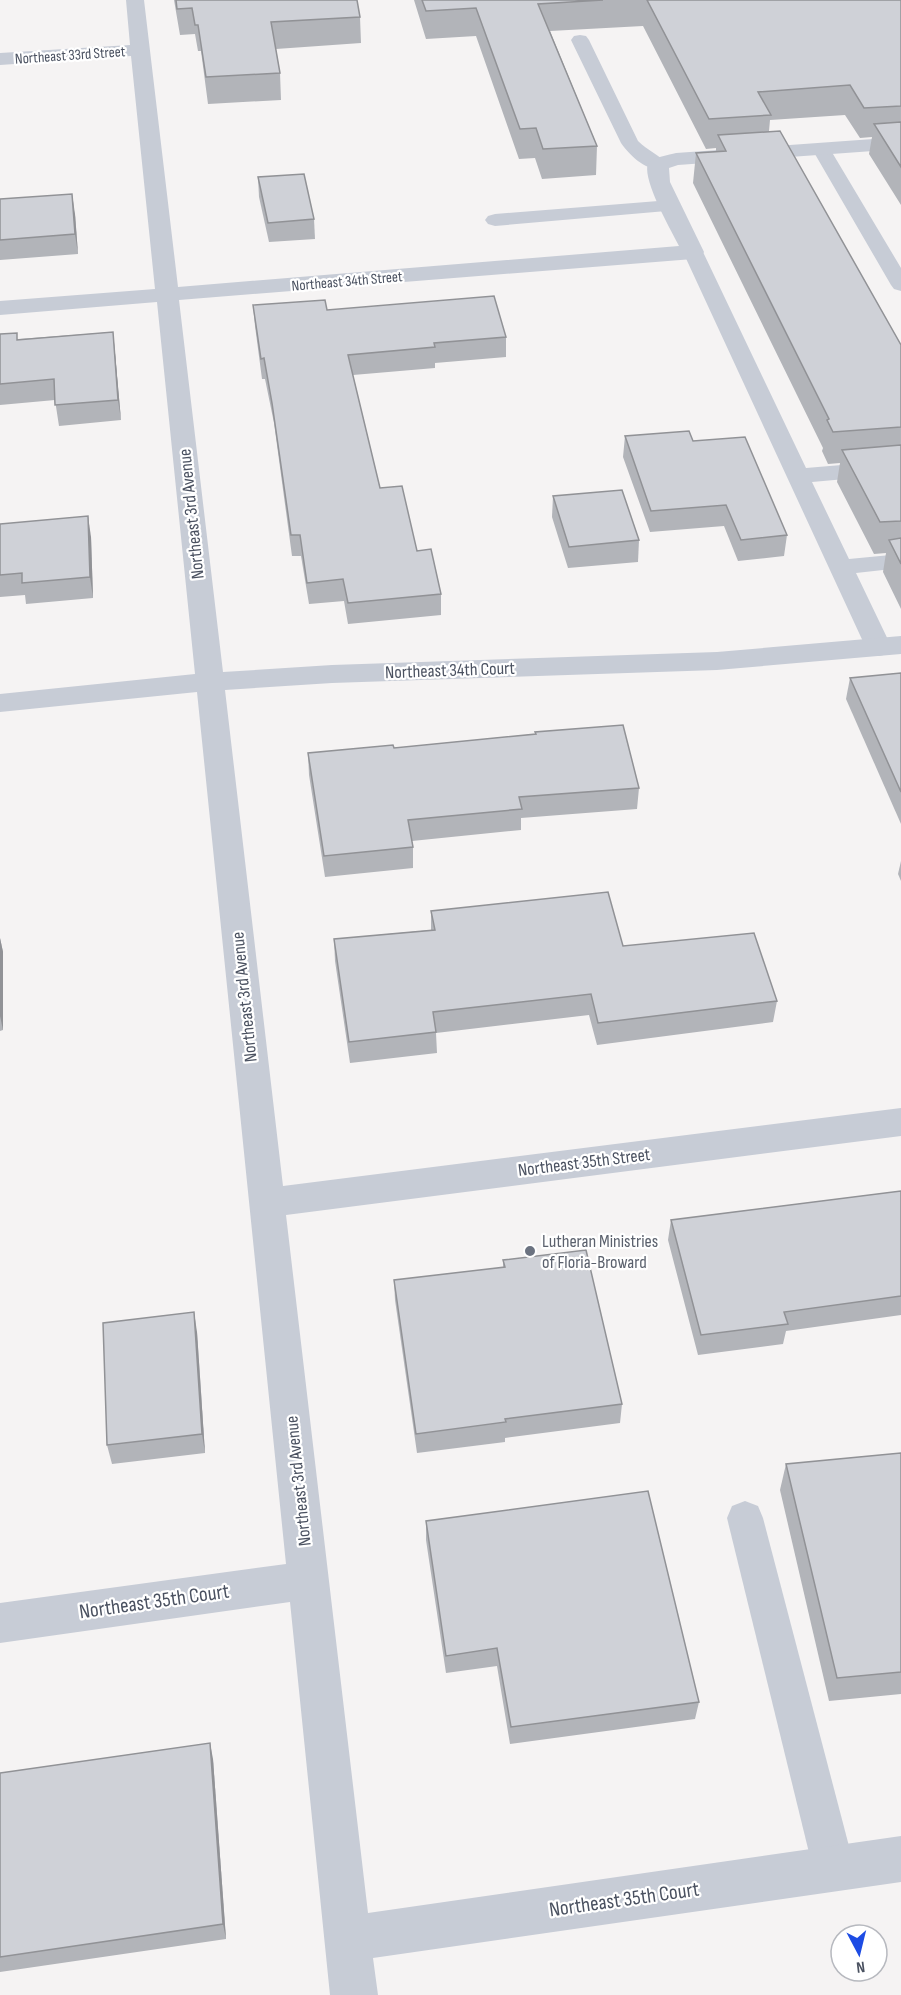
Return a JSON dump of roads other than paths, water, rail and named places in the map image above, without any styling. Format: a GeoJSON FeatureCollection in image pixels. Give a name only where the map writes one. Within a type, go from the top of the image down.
{"type":"FeatureCollection","features":[{"type":"Feature","properties":{"kind":"street","name":"Northeast 3rd Avenue"},"geometry":{"type":"LineString","coordinates":[[135,0],[354,1995]]}},
{"type":"Feature","properties":{"kind":"street","name":"Northeast 33rd Street"},"geometry":{"type":"LineString","coordinates":[[0,59],[140,50]]}},
{"type":"Feature","properties":{"kind":"street"},"geometry":{"type":"LineString","coordinates":[[693,252],[659,182],[667,162],[901,143]]}},
{"type":"Feature","properties":{"kind":"street","name":"Northeast 34th Street"},"geometry":{"type":"LineString","coordinates":[[0,308],[693,252]]}},
{"type":"Feature","properties":{"kind":"street","name":"Northeast 34th Court"},"geometry":{"type":"LineString","coordinates":[[0,703],[210,682],[332,674],[717,661],[890,646]]}},
{"type":"Feature","properties":{"kind":"street","name":"Northeast 35th Street"},"geometry":{"type":"LineString","coordinates":[[267,1203],[901,1122]]}},
{"type":"Feature","properties":{"kind":"street","name":"Northeast 35th Court"},"geometry":{"type":"LineString","coordinates":[[0,1623],[309,1580]]}},
{"type":"Feature","properties":{"kind":"street","name":"Northeast 35th Court"},"geometry":{"type":"LineString","coordinates":[[347,1939],[901,1859]]}},
{"type":"Feature","properties":{"kind":"lane"},"geometry":{"type":"LineString","coordinates":[[580,40],[630,143],[639,153],[667,162]]}},
{"type":"Feature","properties":{"kind":"lane"},"geometry":{"type":"LineString","coordinates":[[821,149],[901,285]]}},
{"type":"Feature","properties":{"kind":"lane"},"geometry":{"type":"LineString","coordinates":[[495,220],[671,206]]}},
{"type":"Feature","properties":{"kind":"lane"},"geometry":{"type":"LineString","coordinates":[[693,252],[841,567],[890,646]]}},
{"type":"Feature","properties":{"kind":"lane"},"geometry":{"type":"LineString","coordinates":[[798,476],[901,467]]}},
{"type":"Feature","properties":{"kind":"lane"},"geometry":{"type":"LineString","coordinates":[[841,567],[901,561]]}},
{"type":"Feature","properties":{"kind":"lane"},"geometry":{"type":"LineString","coordinates":[[745,1518],[834,1869]]}},
{"type":"Feature","properties":{"kind":"place","name":"Lutheran Ministries of Floria-Broward"},"geometry":{"type":"Point","coordinates":[530,1251]}}]}
